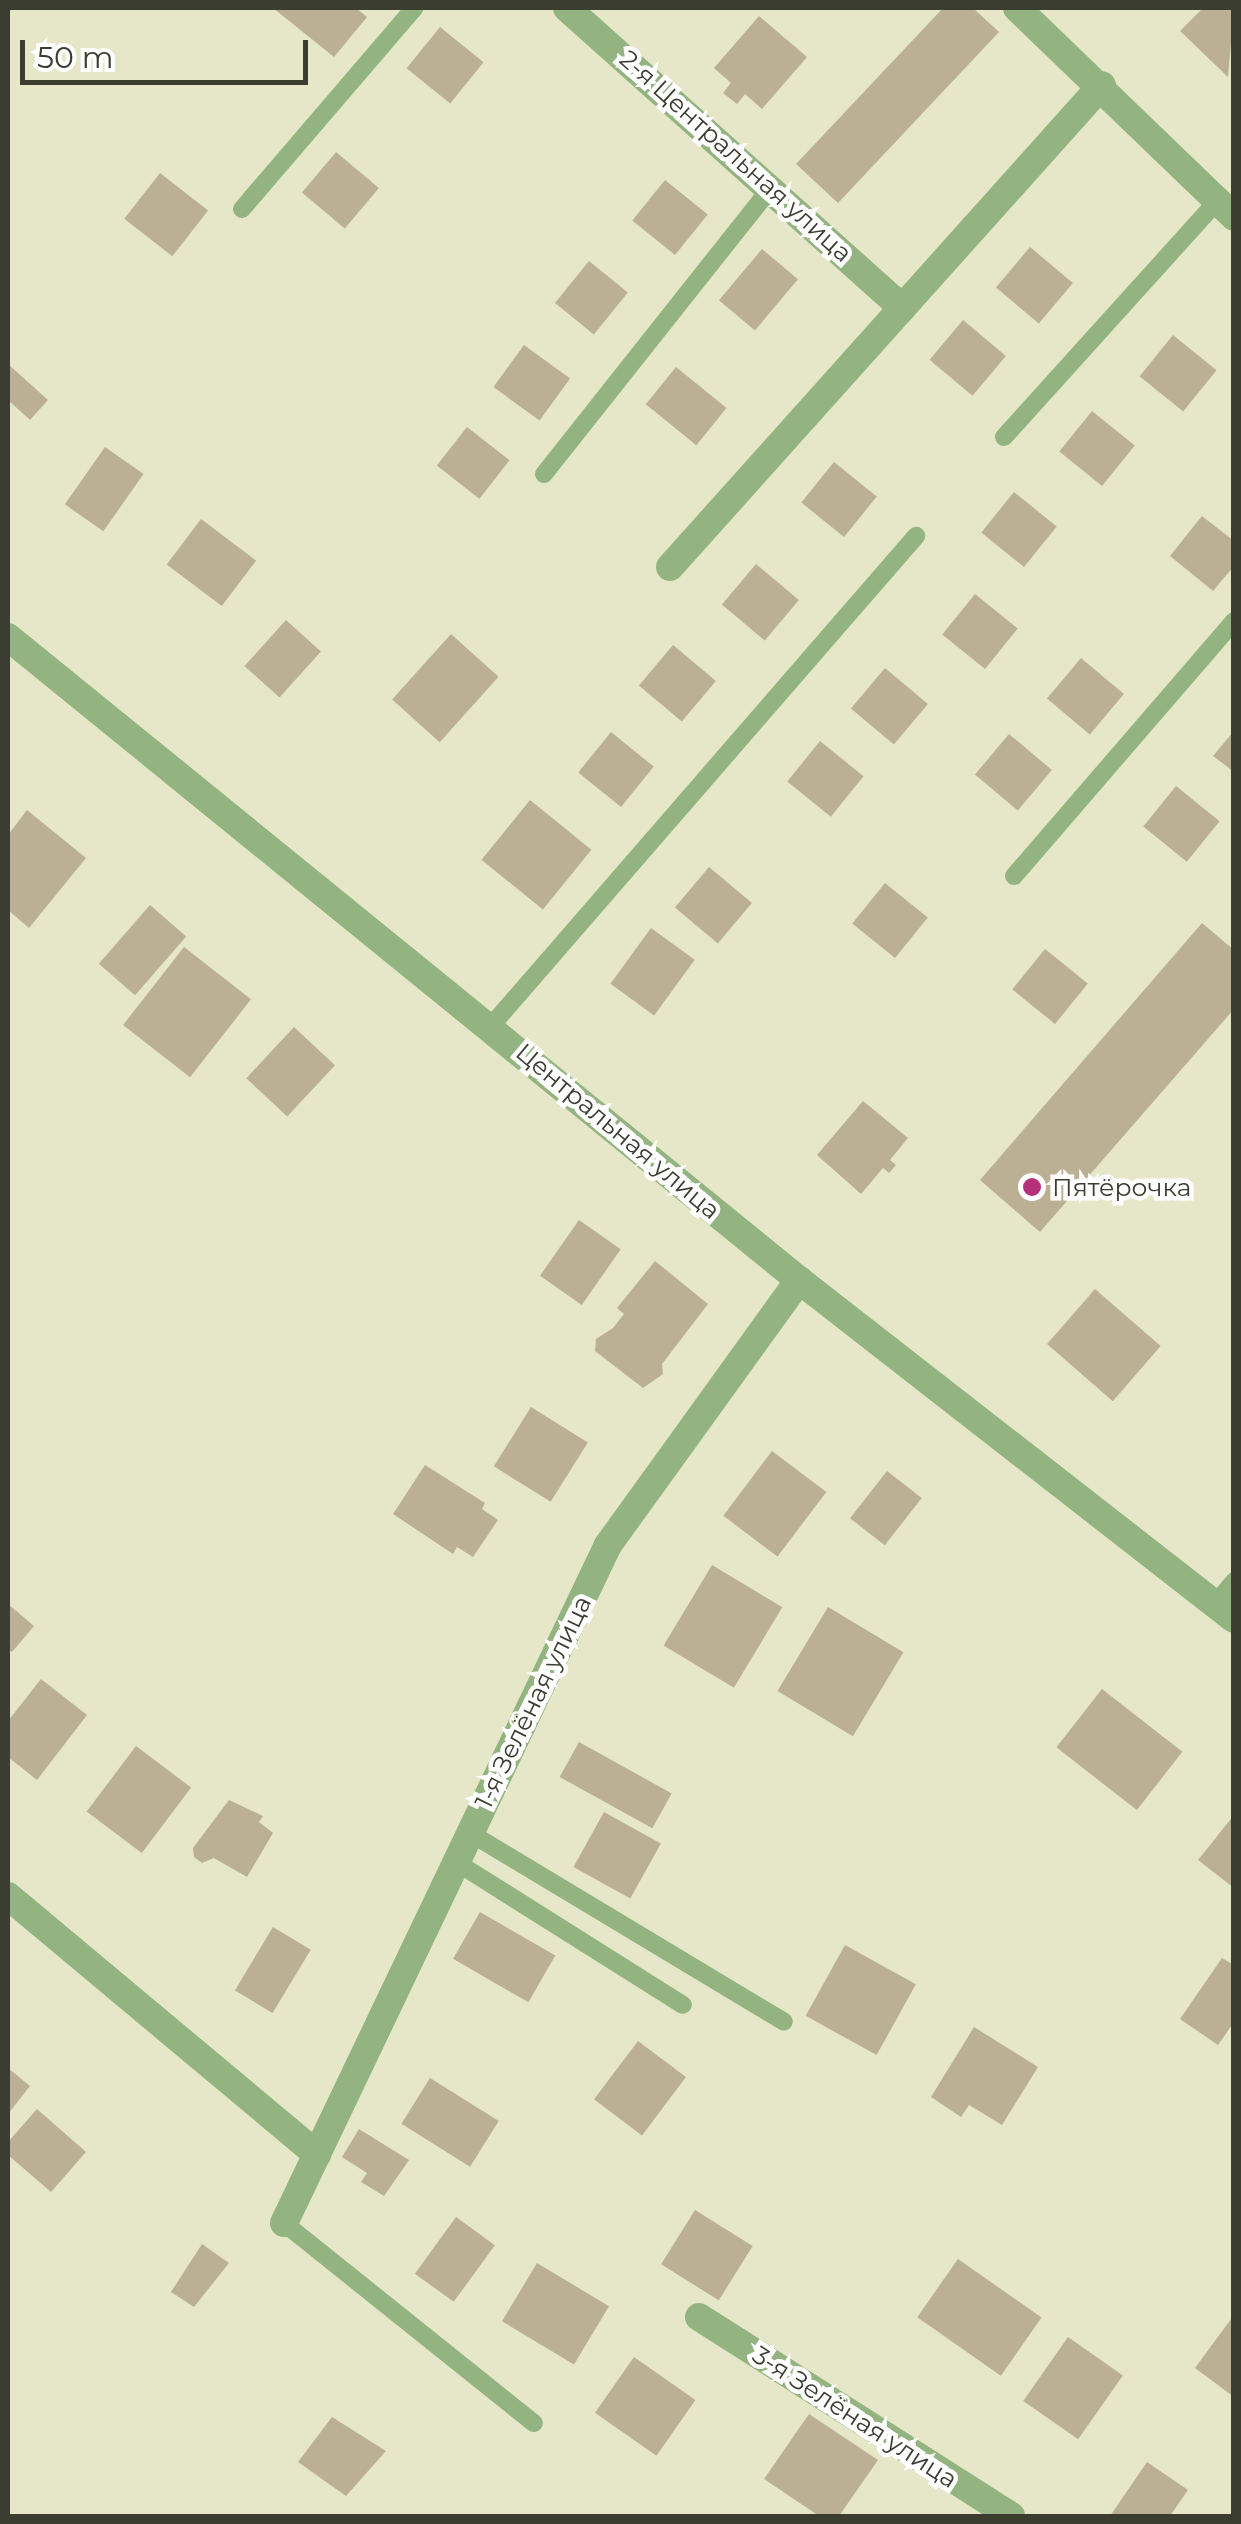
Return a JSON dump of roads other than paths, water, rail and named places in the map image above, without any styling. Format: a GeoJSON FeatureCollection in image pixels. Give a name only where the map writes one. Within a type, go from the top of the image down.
{"type":"FeatureCollection","features":[{"type":"Feature","properties":{"kind":"street","name":"2-я Центральная улица"},"geometry":{"type":"LineString","coordinates":[[567,8],[772,186],[903,308]]}},
{"type":"Feature","properties":{"kind":"street"},"geometry":{"type":"LineString","coordinates":[[1017,8],[1227,207]]}},
{"type":"Feature","properties":{"kind":"street"},"geometry":{"type":"LineString","coordinates":[[670,568],[1102,85]]}},
{"type":"Feature","properties":{"kind":"street","name":"Центральная улица"},"geometry":{"type":"LineString","coordinates":[[11,648],[491,1026],[799,1280],[1224,1612]]}},
{"type":"Feature","properties":{"kind":"street","name":"1-я Зелёная улица"},"geometry":{"type":"LineString","coordinates":[[284,2223],[608,1544],[799,1280]]}},
{"type":"Feature","properties":{"kind":"street"},"geometry":{"type":"LineString","coordinates":[[8,1896],[316,2154]]}},
{"type":"Feature","properties":{"kind":"street","name":"3-я Зелёная улица"},"geometry":{"type":"LineString","coordinates":[[699,2317],[1011,2516]]}},
{"type":"Feature","properties":{"kind":"lane"},"geometry":{"type":"LineString","coordinates":[[242,210],[414,8]]}},
{"type":"Feature","properties":{"kind":"lane"},"geometry":{"type":"LineString","coordinates":[[544,474],[772,186]]}},
{"type":"Feature","properties":{"kind":"lane"},"geometry":{"type":"LineString","coordinates":[[1004,437],[1227,207]]}},
{"type":"Feature","properties":{"kind":"lane"},"geometry":{"type":"LineString","coordinates":[[491,1026],[916,536]]}},
{"type":"Feature","properties":{"kind":"lane"},"geometry":{"type":"LineString","coordinates":[[1014,876],[1234,621]]}},
{"type":"Feature","properties":{"kind":"lane"},"geometry":{"type":"LineString","coordinates":[[1224,1612],[1234,1582]]}},
{"type":"Feature","properties":{"kind":"lane"},"geometry":{"type":"LineString","coordinates":[[470,1833],[784,2022]]}},
{"type":"Feature","properties":{"kind":"lane"},"geometry":{"type":"LineString","coordinates":[[456,1862],[683,2005]]}},
{"type":"Feature","properties":{"kind":"lane"},"geometry":{"type":"LineString","coordinates":[[284,2223],[534,2423]]}},
{"type":"Feature","properties":{"kind":"place","name":"Пятёрочка"},"geometry":{"type":"Point","coordinates":[1032,1187]}}]}
